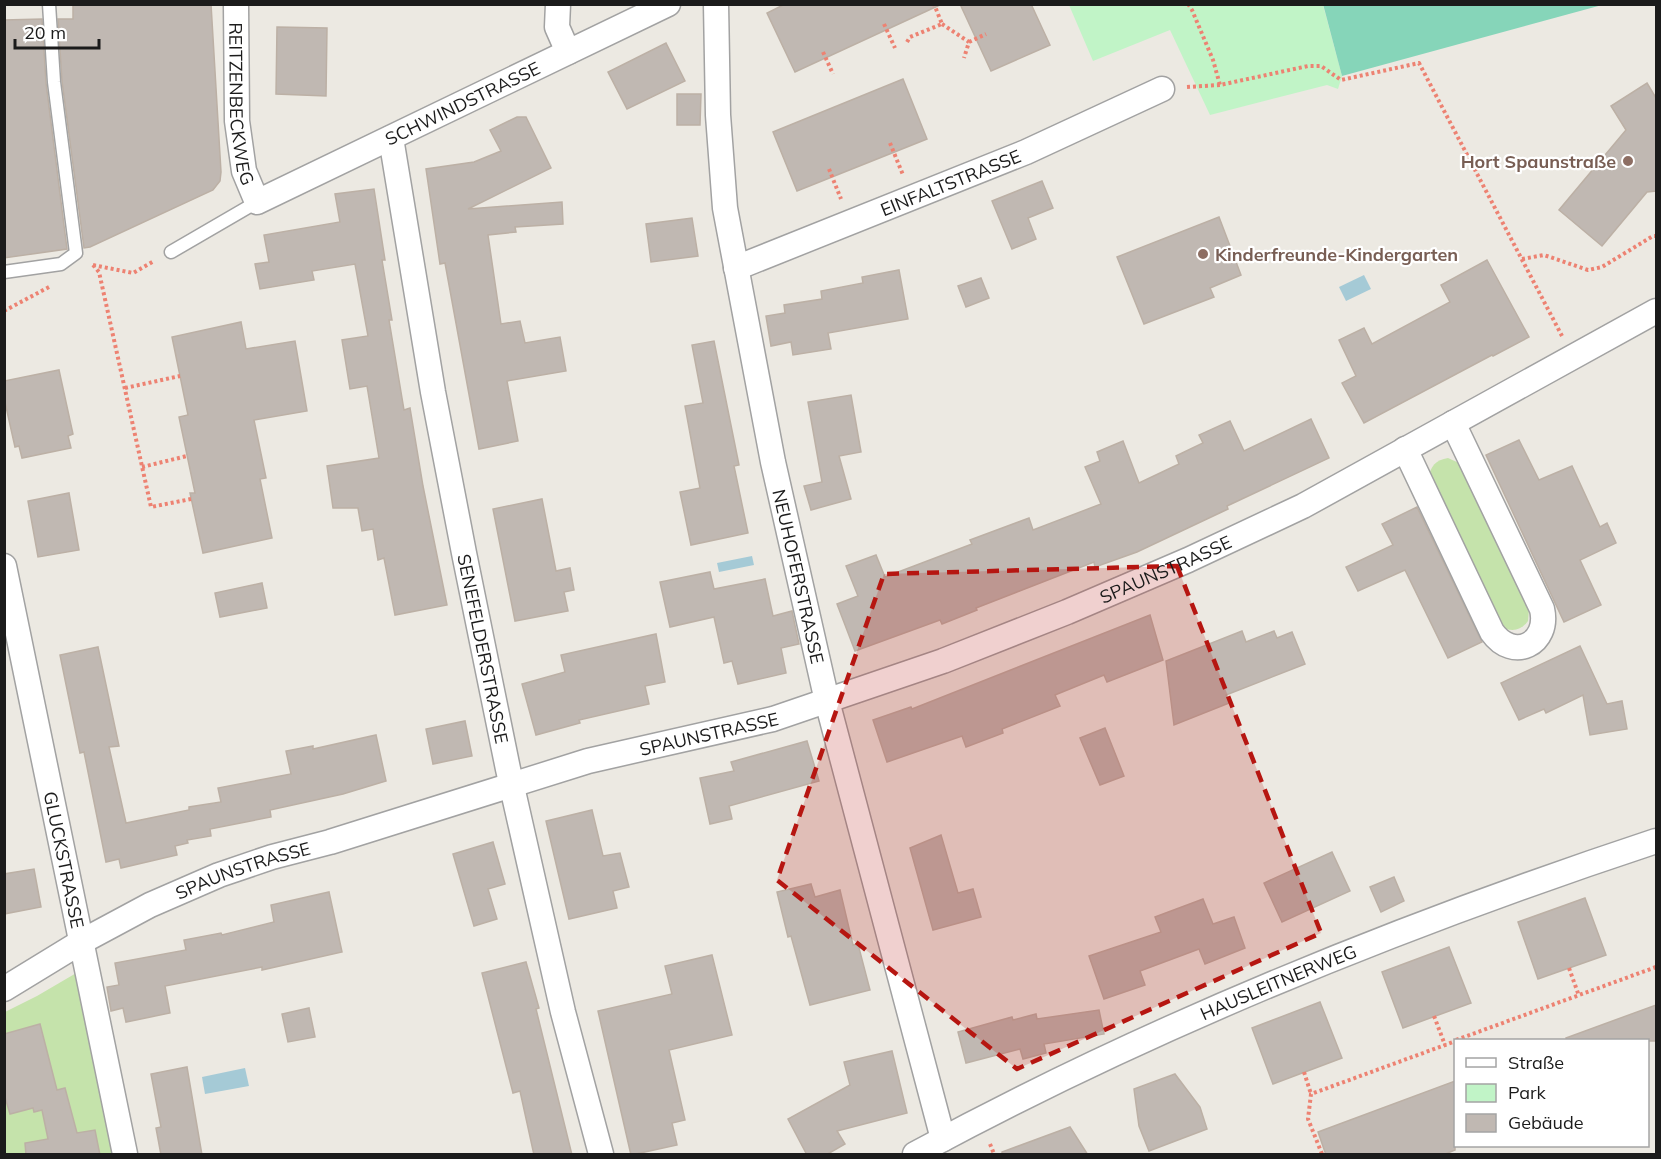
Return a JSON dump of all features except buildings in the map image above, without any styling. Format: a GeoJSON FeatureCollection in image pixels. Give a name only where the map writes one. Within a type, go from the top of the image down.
{"type":"FeatureCollection","features":[{"type":"Feature","properties":{"kind":"street","name":"REITZENBECKWEG"},"geometry":{"type":"LineString","coordinates":[[236,4],[237,121],[244,171],[257,202]]}},
{"type":"Feature","properties":{"kind":"street"},"geometry":{"type":"LineString","coordinates":[[558,4],[557,27],[568,52]]}},
{"type":"Feature","properties":{"kind":"street","name":"SCHWINDSTRASSE"},"geometry":{"type":"LineString","coordinates":[[257,202],[668,4]]}},
{"type":"Feature","properties":{"kind":"street","name":"NEUHOFERSTRASSE"},"geometry":{"type":"LineString","coordinates":[[716,4],[718,114],[725,208],[775,471],[827,701],[943,1139]]}},
{"type":"Feature","properties":{"kind":"street","name":"EINFALTSTRASSE"},"geometry":{"type":"LineString","coordinates":[[736,268],[1026,152],[1162,89]]}},
{"type":"Feature","properties":{"kind":"street","name":"SENEFELDERSTRASSE"},"geometry":{"type":"LineString","coordinates":[[392,138],[433,392],[511,785],[563,1012],[601,1155]]}},
{"type":"Feature","properties":{"kind":"street","name":"SPAUNSTRASSE"},"geometry":{"type":"LineString","coordinates":[[4,989],[81,942],[150,904],[219,875],[588,761],[773,719],[943,661],[1067,612],[1303,506],[1656,311]]}},
{"type":"Feature","properties":{"kind":"street"},"geometry":{"type":"LineString","coordinates":[[1405,449],[1492,632],[1505,645],[1524,646],[1532,642],[1543,627],[1542,609],[1453,423]]}},
{"type":"Feature","properties":{"kind":"street","name":"GLUCKSTRASSE"},"geometry":{"type":"LineString","coordinates":[[4,566],[125,1155]]}},
{"type":"Feature","properties":{"kind":"street","name":"HAUSLEITNERWEG"},"geometry":{"type":"LineString","coordinates":[[915,1155],[1079,1070],[1230,1001],[1418,926],[1656,841]]}},
{"type":"Feature","properties":{"kind":"lane"},"geometry":{"type":"LineString","coordinates":[[4,272],[61,264],[76,253],[54,82],[49,4]]}},
{"type":"Feature","properties":{"kind":"lane"},"geometry":{"type":"LineString","coordinates":[[171,252],[257,202]]}},
{"type":"Feature","properties":{"kind":"path"},"geometry":{"type":"LineString","coordinates":[[934,4],[942,24],[969,42]]}},
{"type":"Feature","properties":{"kind":"path"},"geometry":{"type":"LineString","coordinates":[[1188,4],[1213,60],[1220,85]]}},
{"type":"Feature","properties":{"kind":"path"},"geometry":{"type":"LineString","coordinates":[[884,24],[895,48]]}},
{"type":"Feature","properties":{"kind":"path"},"geometry":{"type":"LineString","coordinates":[[907,42],[910,37],[942,24]]}},
{"type":"Feature","properties":{"kind":"path"},"geometry":{"type":"LineString","coordinates":[[964,58],[969,42],[986,34]]}},
{"type":"Feature","properties":{"kind":"path"},"geometry":{"type":"LineString","coordinates":[[823,52],[833,74]]}},
{"type":"Feature","properties":{"kind":"path"},"geometry":{"type":"LineString","coordinates":[[1162,89],[1220,85],[1308,66],[1321,66],[1341,80],[1419,63],[1565,343]]}},
{"type":"Feature","properties":{"kind":"path"},"geometry":{"type":"LineString","coordinates":[[890,143],[903,176]]}},
{"type":"Feature","properties":{"kind":"path"},"geometry":{"type":"LineString","coordinates":[[829,169],[842,201]]}},
{"type":"Feature","properties":{"kind":"path"},"geometry":{"type":"LineString","coordinates":[[1522,260],[1544,255],[1588,270],[1602,267],[1656,236]]}},
{"type":"Feature","properties":{"kind":"path"},"geometry":{"type":"LineString","coordinates":[[84,270],[93,265],[133,273],[171,252]]}},
{"type":"Feature","properties":{"kind":"path"},"geometry":{"type":"LineString","coordinates":[[93,265],[99,272],[151,507],[191,499]]}},
{"type":"Feature","properties":{"kind":"path"},"geometry":{"type":"LineString","coordinates":[[4,311],[54,285]]}},
{"type":"Feature","properties":{"kind":"path"},"geometry":{"type":"LineString","coordinates":[[125,388],[180,376]]}},
{"type":"Feature","properties":{"kind":"path"},"geometry":{"type":"LineString","coordinates":[[142,467],[187,456]]}},
{"type":"Feature","properties":{"kind":"path"},"geometry":{"type":"LineString","coordinates":[[1461,1039],[1656,967]]}},
{"type":"Feature","properties":{"kind":"path"},"geometry":{"type":"LineString","coordinates":[[1569,968],[1579,996]]}},
{"type":"Feature","properties":{"kind":"path"},"geometry":{"type":"LineString","coordinates":[[1434,1016],[1445,1045]]}},
{"type":"Feature","properties":{"kind":"path"},"geometry":{"type":"LineString","coordinates":[[1311,1094],[1454,1042]]}},
{"type":"Feature","properties":{"kind":"path"},"geometry":{"type":"LineString","coordinates":[[1304,1072],[1311,1094],[1308,1119],[1322,1155]]}},
{"type":"Feature","properties":{"kind":"highlighted area"},"geometry":{"type":"Polygon","coordinates":[[[1177,566],[1321,933],[1017,1069],[777,880],[884,574],[1177,566]]]}},
{"type":"Feature","properties":{"kind":"green space"},"geometry":{"type":"Polygon","coordinates":[[[1323,4],[1602,4],[1602,5],[1342,76],[1323,4]]]}},
{"type":"Feature","properties":{"kind":"green space"},"geometry":{"type":"Polygon","coordinates":[[[1069,5],[1323,5],[1342,76],[1338,89],[1327,85],[1210,115],[1170,30],[1093,61],[1069,5]]]}},
{"type":"Feature","properties":{"kind":"green space"},"geometry":{"type":"Polygon","coordinates":[[[1448,458],[1459,463],[1529,609],[1528,621],[1520,628],[1510,630],[1503,628],[1429,478],[1434,464],[1448,458]]]}},
{"type":"Feature","properties":{"kind":"green space"},"geometry":{"type":"Polygon","coordinates":[[[78,972],[116,1154],[5,1154],[5,1012],[78,972]]]}},
{"type":"Feature","properties":{"kind":"water"},"geometry":{"type":"Polygon","coordinates":[[[1364,275],[1371,289],[1346,301],[1339,287],[1364,275]]]}},
{"type":"Feature","properties":{"kind":"water"},"geometry":{"type":"Polygon","coordinates":[[[752,556],[754,565],[719,572],[717,563],[752,556]]]}},
{"type":"Feature","properties":{"kind":"water"},"geometry":{"type":"Polygon","coordinates":[[[245,1068],[249,1086],[205,1094],[202,1077],[245,1068]]]}},
{"type":"Feature","properties":{"kind":"place","name":"Hort Spaunstraße"},"geometry":{"type":"Point","coordinates":[1628,161]}},
{"type":"Feature","properties":{"kind":"place","name":"Kinderfreunde-Kindergarten"},"geometry":{"type":"Point","coordinates":[1203,254]}}]}
